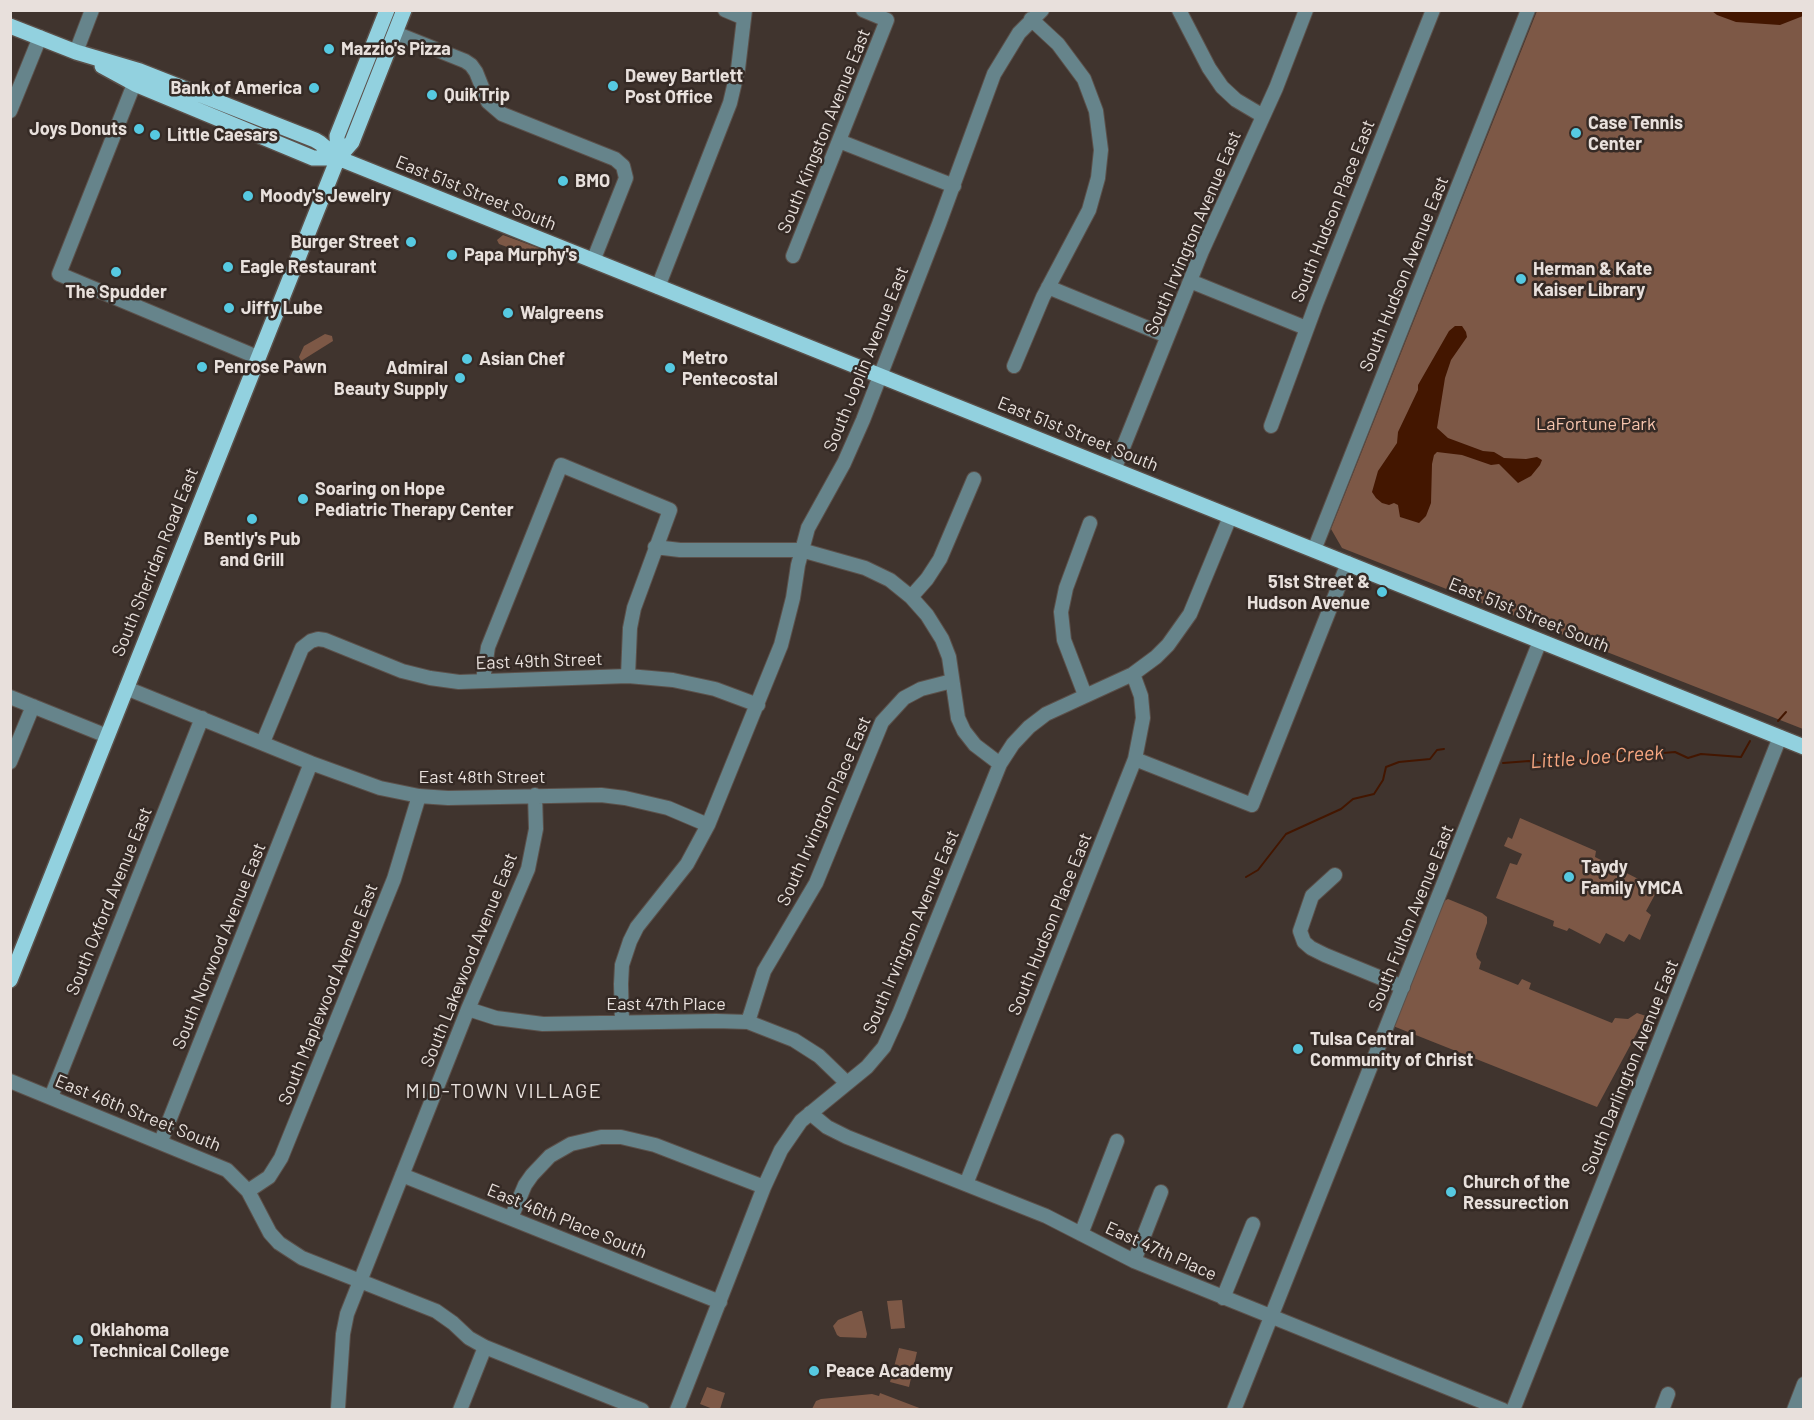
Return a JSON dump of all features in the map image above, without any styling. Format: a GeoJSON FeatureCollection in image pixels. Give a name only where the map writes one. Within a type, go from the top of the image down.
{"type":"FeatureCollection","features":[{"type":"Feature","properties":{"kind":"main road","name":"South Sheridan Road East"},"geometry":{"type":"LineString","coordinates":[[338,158],[337,136],[387,10]]}},
{"type":"Feature","properties":{"kind":"main road"},"geometry":{"type":"LineString","coordinates":[[394,10],[391,22],[395,33]]}},
{"type":"Feature","properties":{"kind":"main road","name":"South Sheridan Road East"},"geometry":{"type":"LineString","coordinates":[[10,980],[257,357],[338,158],[352,142],[404,10]]}},
{"type":"Feature","properties":{"kind":"main road","name":"East 51st Street South"},"geometry":{"type":"LineString","coordinates":[[10,26],[137,78],[320,143],[338,158],[1803,747]]}},
{"type":"Feature","properties":{"kind":"street"},"geometry":{"type":"LineString","coordinates":[[76,52],[92,10]]}},
{"type":"Feature","properties":{"kind":"street"},"geometry":{"type":"LineString","coordinates":[[658,287],[730,103],[738,69],[745,14],[725,10]]}},
{"type":"Feature","properties":{"kind":"street","name":"South Kingston Avenue East"},"geometry":{"type":"LineString","coordinates":[[793,256],[887,20],[863,10]]}},
{"type":"Feature","properties":{"kind":"street"},"geometry":{"type":"LineString","coordinates":[[1179,10],[1209,68],[1222,87],[1236,100],[1263,116]]}},
{"type":"Feature","properties":{"kind":"street","name":"South Irvington Avenue East"},"geometry":{"type":"LineString","coordinates":[[1114,470],[1167,336],[1263,116],[1306,10]]}},
{"type":"Feature","properties":{"kind":"street","name":"South Hudson Place East"},"geometry":{"type":"LineString","coordinates":[[1271,426],[1306,328],[1433,10]]}},
{"type":"Feature","properties":{"kind":"street","name":"South Hudson Avenue East"},"geometry":{"type":"LineString","coordinates":[[1314,550],[1528,10]]}},
{"type":"Feature","properties":{"kind":"street"},"geometry":{"type":"LineString","coordinates":[[1014,366],[1048,287],[1092,202],[1098,178],[1101,143],[1096,111],[1084,79],[1036,15]]}},
{"type":"Feature","properties":{"kind":"street","name":"South Joplin Avenue East"},"geometry":{"type":"LineString","coordinates":[[622,1022],[622,965],[630,940],[687,864],[708,825],[781,645],[793,598],[801,550],[811,521],[844,463],[863,420],[954,186],[994,74],[1009,46],[1036,15]]}},
{"type":"Feature","properties":{"kind":"street"},"geometry":{"type":"LineString","coordinates":[[395,33],[465,60],[476,72],[488,102],[501,114],[620,162],[625,169],[626,178],[593,261]]}},
{"type":"Feature","properties":{"kind":"street"},"geometry":{"type":"LineString","coordinates":[[10,111],[40,37]]}},
{"type":"Feature","properties":{"kind":"street"},"geometry":{"type":"LineString","coordinates":[[137,78],[59,274],[257,357]]}},
{"type":"Feature","properties":{"kind":"street"},"geometry":{"type":"LineString","coordinates":[[839,141],[954,186]]}},
{"type":"Feature","properties":{"kind":"street"},"geometry":{"type":"LineString","coordinates":[[1190,281],[1306,328]]}},
{"type":"Feature","properties":{"kind":"street"},"geometry":{"type":"LineString","coordinates":[[1048,287],[1167,336]]}},
{"type":"Feature","properties":{"kind":"street"},"geometry":{"type":"LineString","coordinates":[[483,680],[488,646],[561,465],[670,510],[655,547],[630,628],[628,676]]}},
{"type":"Feature","properties":{"kind":"street"},"geometry":{"type":"LineString","coordinates":[[911,597],[940,559],[974,479]]}},
{"type":"Feature","properties":{"kind":"street","name":"South Irvington Avenue East"},"geometry":{"type":"LineString","coordinates":[[677,1410],[764,1187],[781,1150],[801,1121],[867,1067],[884,1047],[1000,764],[1029,727],[1046,714],[1133,674],[1168,645],[1190,614],[1230,517]]}},
{"type":"Feature","properties":{"kind":"street"},"geometry":{"type":"LineString","coordinates":[[1085,695],[1064,640],[1060,612],[1066,588],[1090,523]]}},
{"type":"Feature","properties":{"kind":"street"},"geometry":{"type":"LineString","coordinates":[[655,547],[680,550],[801,550],[865,568],[890,580],[911,597],[927,615],[942,639],[949,657],[958,718],[975,745],[1000,764]]}},
{"type":"Feature","properties":{"kind":"street"},"geometry":{"type":"LineString","coordinates":[[1135,759],[1252,805],[1348,563]]}},
{"type":"Feature","properties":{"kind":"street","name":"East 49th Street"},"geometry":{"type":"LineString","coordinates":[[263,742],[302,648],[311,641],[325,640],[402,671],[430,678],[459,682],[628,676],[694,684],[758,705]]}},
{"type":"Feature","properties":{"kind":"street","name":"South Fulton Avenue East"},"geometry":{"type":"LineString","coordinates":[[1234,1410],[1540,641]]}},
{"type":"Feature","properties":{"kind":"street","name":"South Hudson Place East"},"geometry":{"type":"LineString","coordinates":[[966,1184],[1135,759],[1143,718],[1140,696],[1133,674]]}},
{"type":"Feature","properties":{"kind":"street","name":"South Irvington Place East"},"geometry":{"type":"LineString","coordinates":[[748,1023],[764,971],[816,883],[882,722],[904,698],[921,689],[952,681]]}},
{"type":"Feature","properties":{"kind":"street","name":"East 48th Street"},"geometry":{"type":"LineString","coordinates":[[126,688],[263,742],[311,764],[380,788],[419,796],[448,798],[592,794],[625,798],[668,808],[708,825]]}},
{"type":"Feature","properties":{"kind":"street"},"geometry":{"type":"LineString","coordinates":[[10,697],[107,736]]}},
{"type":"Feature","properties":{"kind":"street"},"geometry":{"type":"LineString","coordinates":[[10,762],[33,706]]}},
{"type":"Feature","properties":{"kind":"street","name":"South Oxford Avenue East"},"geometry":{"type":"LineString","coordinates":[[51,1097],[202,718]]}},
{"type":"Feature","properties":{"kind":"street","name":"South Darlington Avenue East"},"geometry":{"type":"LineString","coordinates":[[1513,1410],[1780,737]]}},
{"type":"Feature","properties":{"kind":"street","name":"South Norwood Avenue East"},"geometry":{"type":"LineString","coordinates":[[160,1142],[311,764]]}},
{"type":"Feature","properties":{"kind":"street","name":"South Lakewood Avenue East"},"geometry":{"type":"LineString","coordinates":[[338,1408],[345,1322],[359,1281],[468,1009],[528,869],[536,829],[535,795]]}},
{"type":"Feature","properties":{"kind":"street","name":"South Maplewood Avenue East"},"geometry":{"type":"LineString","coordinates":[[248,1191],[269,1177],[281,1158],[394,879],[419,796]]}},
{"type":"Feature","properties":{"kind":"street"},"geometry":{"type":"LineString","coordinates":[[1335,875],[1312,897],[1299,931],[1304,942],[1325,955],[1403,987]]}},
{"type":"Feature","properties":{"kind":"street","name":"East 47th Place"},"geometry":{"type":"LineString","coordinates":[[468,1009],[520,1022],[543,1024],[716,1021],[748,1023],[794,1040],[819,1056],[847,1083]]}},
{"type":"Feature","properties":{"kind":"street","name":"East 46th Street South"},"geometry":{"type":"LineString","coordinates":[[10,1081],[222,1167],[233,1174],[248,1191],[264,1224],[279,1243],[302,1258],[436,1311],[468,1338],[485,1347],[617,1405],[642,1410]]}},
{"type":"Feature","properties":{"kind":"street","name":"East 47th Place"},"geometry":{"type":"LineString","coordinates":[[810,1113],[827,1127],[847,1137],[1046,1216],[1134,1261],[1503,1410]]}},
{"type":"Feature","properties":{"kind":"street"},"geometry":{"type":"LineString","coordinates":[[511,1218],[525,1185],[541,1164],[571,1144],[601,1137],[621,1137],[656,1144],[764,1187]]}},
{"type":"Feature","properties":{"kind":"street"},"geometry":{"type":"LineString","coordinates":[[1081,1233],[1117,1141]]}},
{"type":"Feature","properties":{"kind":"street","name":"East 46th Place South"},"geometry":{"type":"LineString","coordinates":[[402,1175],[720,1302]]}},
{"type":"Feature","properties":{"kind":"street"},"geometry":{"type":"LineString","coordinates":[[1134,1261],[1161,1192]]}},
{"type":"Feature","properties":{"kind":"street"},"geometry":{"type":"LineString","coordinates":[[1223,1298],[1253,1224]]}},
{"type":"Feature","properties":{"kind":"street"},"geometry":{"type":"LineString","coordinates":[[460,1410],[485,1347]]}},
{"type":"Feature","properties":{"kind":"street"},"geometry":{"type":"LineString","coordinates":[[1794,1410],[1803,1384]]}},
{"type":"Feature","properties":{"kind":"street"},"geometry":{"type":"LineString","coordinates":[[1662,1410],[1668,1394]]}},
{"type":"Feature","properties":{"kind":"green space","name":"LaFortune Park"},"geometry":{"type":"Polygon","coordinates":[[[1537,11],[1803,11],[1803,729],[1342,548],[1331,529],[1537,11]]]}},
{"type":"Feature","properties":{"kind":"green space"},"geometry":{"type":"Polygon","coordinates":[[[503,235],[552,253],[556,257],[555,261],[550,263],[499,244],[497,240],[503,235]]]}},
{"type":"Feature","properties":{"kind":"green space"},"geometry":{"type":"Polygon","coordinates":[[[325,334],[332,336],[333,341],[301,361],[299,357],[304,346],[325,334]]]}},
{"type":"Feature","properties":{"kind":"green space","name":"Taydy Family YMCA"},"geometry":{"type":"Polygon","coordinates":[[[1520,818],[1596,851],[1595,857],[1658,889],[1646,911],[1651,915],[1640,940],[1629,934],[1624,942],[1606,933],[1600,944],[1569,928],[1567,931],[1553,926],[1554,921],[1496,898],[1510,863],[1517,865],[1522,854],[1504,846],[1508,837],[1512,839],[1520,818]]]}},
{"type":"Feature","properties":{"kind":"green space"},"geometry":{"type":"Polygon","coordinates":[[[1448,899],[1487,917],[1476,954],[1481,962],[1479,969],[1518,985],[1522,979],[1531,983],[1529,989],[1612,1023],[1615,1018],[1628,1019],[1637,1013],[1646,1016],[1597,1107],[1393,1026],[1442,902],[1448,899]]]}},
{"type":"Feature","properties":{"kind":"green space"},"geometry":{"type":"Polygon","coordinates":[[[902,1300],[905,1328],[891,1329],[887,1301],[902,1300]]]}},
{"type":"Feature","properties":{"kind":"green space"},"geometry":{"type":"Polygon","coordinates":[[[862,1311],[866,1338],[837,1335],[833,1326],[838,1320],[862,1311]]]}},
{"type":"Feature","properties":{"kind":"green space"},"geometry":{"type":"Polygon","coordinates":[[[899,1348],[917,1352],[909,1387],[890,1382],[899,1348]]]}},
{"type":"Feature","properties":{"kind":"green space"},"geometry":{"type":"Polygon","coordinates":[[[707,1387],[725,1393],[720,1409],[700,1404],[707,1387]]]}},
{"type":"Feature","properties":{"kind":"green space"},"geometry":{"type":"Polygon","coordinates":[[[880,1393],[922,1409],[812,1409],[816,1401],[821,1399],[872,1394],[879,1396],[880,1393]]]}},
{"type":"Feature","properties":{"kind":"shaded area"},"geometry":{"type":"Polygon","coordinates":[[[1712,11],[1803,11],[1803,16],[1780,25],[1736,22],[1712,11]]]}},
{"type":"Feature","properties":{"kind":"shaded area"},"geometry":{"type":"Polygon","coordinates":[[[1455,326],[1462,326],[1467,337],[1451,360],[1445,378],[1437,428],[1448,438],[1483,451],[1494,452],[1504,458],[1537,457],[1542,460],[1531,476],[1518,483],[1499,464],[1491,465],[1462,455],[1437,452],[1432,464],[1431,503],[1426,516],[1419,523],[1400,517],[1398,505],[1382,503],[1372,492],[1378,471],[1397,443],[1398,432],[1418,390],[1418,385],[1449,331],[1455,326]]]}},
{"type":"Feature","properties":{"kind":"waterway","name":"Little Joe Creek"},"geometry":{"type":"LineString","coordinates":[[1778,721],[1786,712]]}},
{"type":"Feature","properties":{"kind":"waterway","name":"Little Joe Creek"},"geometry":{"type":"LineString","coordinates":[[1503,763],[1529,761],[1546,764],[1629,752],[1651,754],[1675,752],[1688,758],[1701,754],[1741,757],[1750,741]]}},
{"type":"Feature","properties":{"kind":"waterway","name":"Little Joe Creek"},"geometry":{"type":"LineString","coordinates":[[1246,877],[1258,870],[1286,834],[1341,809],[1353,799],[1374,794],[1383,780],[1386,767],[1399,762],[1430,759],[1437,750],[1444,749]]}},
{"type":"Feature","properties":{"kind":"place","name":"Mazzio's Pizza"},"geometry":{"type":"Point","coordinates":[329,49]}},
{"type":"Feature","properties":{"kind":"place","name":"Dewey Bartlett Post Office"},"geometry":{"type":"Point","coordinates":[613,86]}},
{"type":"Feature","properties":{"kind":"place","name":"Bank of America"},"geometry":{"type":"Point","coordinates":[314,88]}},
{"type":"Feature","properties":{"kind":"place","name":"QuikTrip"},"geometry":{"type":"Point","coordinates":[432,95]}},
{"type":"Feature","properties":{"kind":"place","name":"Joys Donuts"},"geometry":{"type":"Point","coordinates":[139,129]}},
{"type":"Feature","properties":{"kind":"place","name":"Case Tennis Center"},"geometry":{"type":"Point","coordinates":[1576,133]}},
{"type":"Feature","properties":{"kind":"place","name":"Little Caesars"},"geometry":{"type":"Point","coordinates":[155,135]}},
{"type":"Feature","properties":{"kind":"place","name":"BMO"},"geometry":{"type":"Point","coordinates":[563,181]}},
{"type":"Feature","properties":{"kind":"place","name":"Moody's Jewelry"},"geometry":{"type":"Point","coordinates":[248,196]}},
{"type":"Feature","properties":{"kind":"place","name":"Burger Street"},"geometry":{"type":"Point","coordinates":[411,242]}},
{"type":"Feature","properties":{"kind":"place","name":"Papa Murphy's"},"geometry":{"type":"Point","coordinates":[452,255]}},
{"type":"Feature","properties":{"kind":"place","name":"Eagle Restaurant"},"geometry":{"type":"Point","coordinates":[228,267]}},
{"type":"Feature","properties":{"kind":"place","name":"The Spudder"},"geometry":{"type":"Point","coordinates":[116,272]}},
{"type":"Feature","properties":{"kind":"place","name":"Herman & Kate Kaiser Library"},"geometry":{"type":"Point","coordinates":[1521,279]}},
{"type":"Feature","properties":{"kind":"place","name":"Jiffy Lube"},"geometry":{"type":"Point","coordinates":[229,308]}},
{"type":"Feature","properties":{"kind":"place","name":"Walgreens"},"geometry":{"type":"Point","coordinates":[508,313]}},
{"type":"Feature","properties":{"kind":"place","name":"Asian Chef"},"geometry":{"type":"Point","coordinates":[467,359]}},
{"type":"Feature","properties":{"kind":"place","name":"Penrose Pawn"},"geometry":{"type":"Point","coordinates":[202,367]}},
{"type":"Feature","properties":{"kind":"place","name":"Metro Pentecostal"},"geometry":{"type":"Point","coordinates":[670,368]}},
{"type":"Feature","properties":{"kind":"place","name":"Admiral Beauty Supply"},"geometry":{"type":"Point","coordinates":[460,378]}},
{"type":"Feature","properties":{"kind":"place","name":"Soaring on Hope Pediatric Therapy Center"},"geometry":{"type":"Point","coordinates":[303,499]}},
{"type":"Feature","properties":{"kind":"place","name":"Bently's Pub and Grill"},"geometry":{"type":"Point","coordinates":[252,519]}},
{"type":"Feature","properties":{"kind":"place","name":"51st Street & Hudson Avenue"},"geometry":{"type":"Point","coordinates":[1382,592]}},
{"type":"Feature","properties":{"kind":"place","name":"Taydy Family YMCA"},"geometry":{"type":"Point","coordinates":[1569,877]}},
{"type":"Feature","properties":{"kind":"place","name":"Tulsa Central Community of Christ"},"geometry":{"type":"Point","coordinates":[1298,1049]}},
{"type":"Feature","properties":{"kind":"place","name":"Church of the Ressurection"},"geometry":{"type":"Point","coordinates":[1451,1192]}},
{"type":"Feature","properties":{"kind":"place","name":"Oklahoma Technical College"},"geometry":{"type":"Point","coordinates":[78,1340]}},
{"type":"Feature","properties":{"kind":"place","name":"Peace Academy"},"geometry":{"type":"Point","coordinates":[814,1371]}},
{"type":"Feature","properties":{"kind":"district","name":"MID-TOWN VILLAGE"},"geometry":{"type":"Point","coordinates":[504,1091]}}]}
